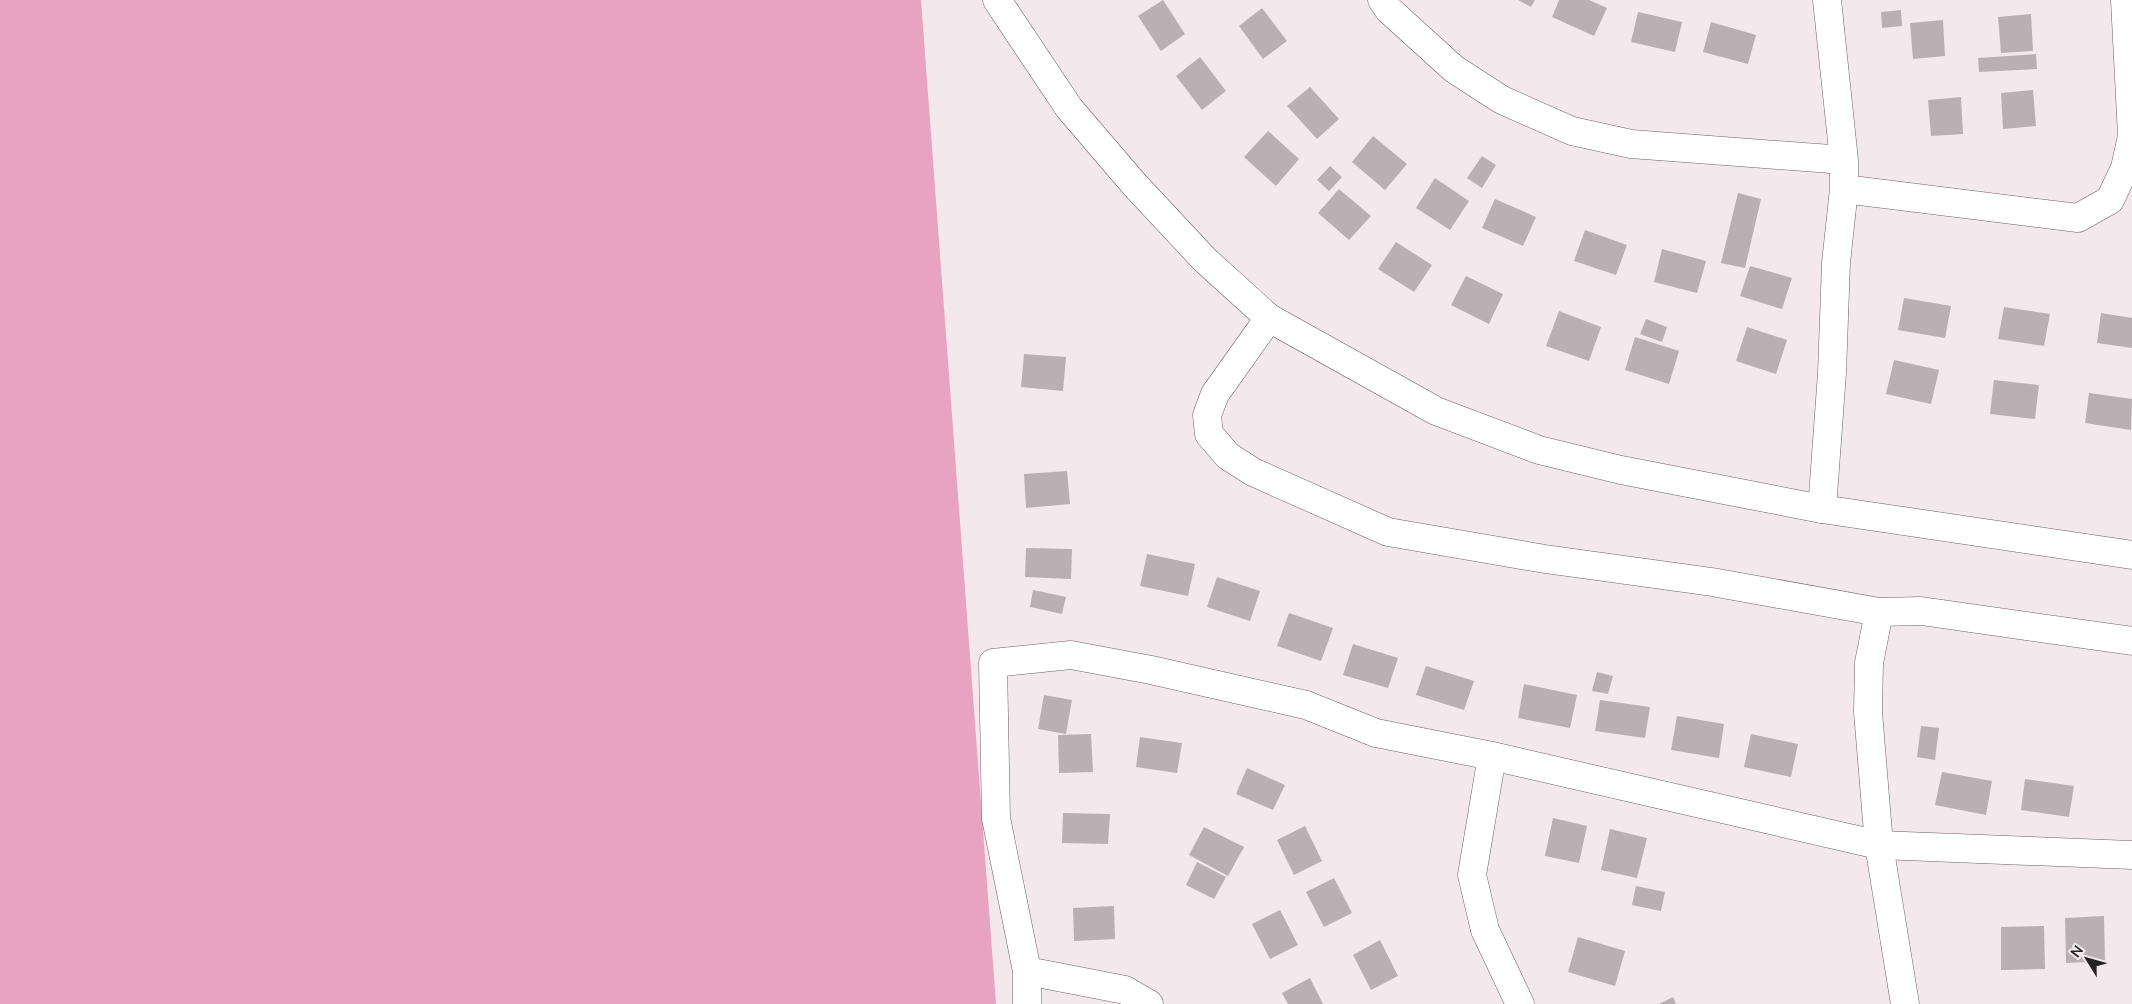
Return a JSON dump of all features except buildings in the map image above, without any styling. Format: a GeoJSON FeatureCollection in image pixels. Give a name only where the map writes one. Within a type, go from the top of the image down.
{"type":"FeatureCollection","features":[{"type":"Feature","properties":{"kind":"street"},"geometry":{"type":"LineString","coordinates":[[997,0],[1069,108],[1134,184],[1205,260],[1269,318],[1436,411],[1539,450],[1621,470],[1822,509],[2132,555]]}},
{"type":"Feature","properties":{"kind":"street"},"geometry":{"type":"LineString","coordinates":[[1382,0],[1389,10],[1454,68],[1502,100],[1572,131],[1631,144],[1844,160]]}},
{"type":"Feature","properties":{"kind":"street"},"geometry":{"type":"LineString","coordinates":[[1822,509],[1832,373],[1836,263],[1844,189],[1844,160],[1827,0]]}},
{"type":"Feature","properties":{"kind":"street"},"geometry":{"type":"LineString","coordinates":[[1844,189],[2078,218],[2110,200],[2125,168],[2132,136],[2125,0]]}},
{"type":"Feature","properties":{"kind":"street"},"geometry":{"type":"LineString","coordinates":[[1269,318],[1215,394],[1207,416],[1209,434],[1228,456],[1253,472],[1388,532],[1546,559],[1712,582],[1879,612],[1921,611],[2132,641]]}},
{"type":"Feature","properties":{"kind":"street"},"geometry":{"type":"LineString","coordinates":[[1879,612],[1869,663],[1868,712],[1879,845],[1905,1004]]}},
{"type":"Feature","properties":{"kind":"street"},"geometry":{"type":"LineString","coordinates":[[1026,1004],[1027,971],[996,818],[993,663],[1071,655],[1151,670],[1306,705],[1376,732],[1492,756],[1879,845],[2132,855]]}},
{"type":"Feature","properties":{"kind":"street"},"geometry":{"type":"LineString","coordinates":[[1492,756],[1472,875],[1485,930],[1520,1004]]}},
{"type":"Feature","properties":{"kind":"street"},"geometry":{"type":"LineString","coordinates":[[1027,971],[1125,990],[1149,1004]]}},
{"type":"Feature","properties":{"kind":"shaded area"},"geometry":{"type":"Polygon","coordinates":[[[0,0],[921,0],[996,1004],[0,1004],[0,0]]]}}]}
